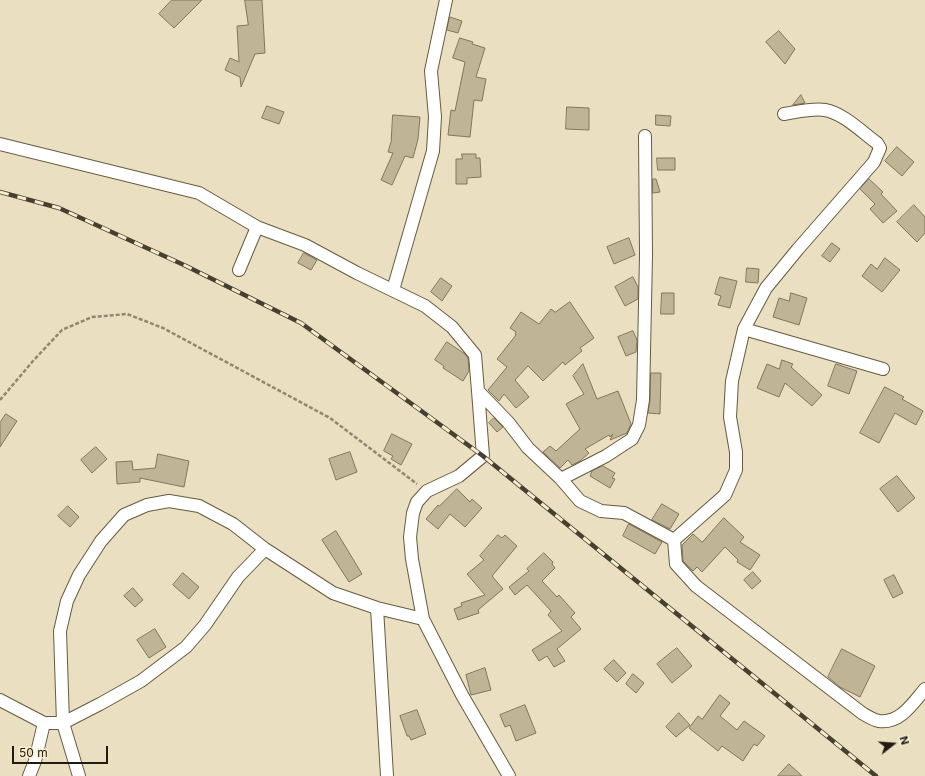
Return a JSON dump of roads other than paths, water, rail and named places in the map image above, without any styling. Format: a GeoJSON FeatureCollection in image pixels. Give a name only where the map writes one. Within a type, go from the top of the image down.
{"type":"FeatureCollection","features":[{"type":"Feature","properties":{"kind":"street"},"geometry":{"type":"LineString","coordinates":[[393,290],[433,151],[435,117],[431,71],[446,0]]}},
{"type":"Feature","properties":{"kind":"street"},"geometry":{"type":"LineString","coordinates":[[674,540],[725,495],[736,470],[736,452],[730,417],[732,381],[744,330],[766,288],[874,162],[880,148],[877,143],[838,114],[824,110],[813,110],[784,114]]}},
{"type":"Feature","properties":{"kind":"street"},"geometry":{"type":"LineString","coordinates":[[561,479],[606,456],[632,439],[639,425],[643,392],[646,255],[645,136]]}},
{"type":"Feature","properties":{"kind":"street"},"geometry":{"type":"LineString","coordinates":[[0,144],[199,194],[257,227],[305,245],[357,273],[425,306],[452,327],[475,356],[483,456],[459,476],[427,491],[418,502],[413,513],[410,537],[412,559],[423,619],[462,695],[509,776]]}},
{"type":"Feature","properties":{"kind":"street"},"geometry":{"type":"LineString","coordinates":[[239,270],[257,227]]}},
{"type":"Feature","properties":{"kind":"street"},"geometry":{"type":"LineString","coordinates":[[744,330],[883,369]]}},
{"type":"Feature","properties":{"kind":"street"},"geometry":{"type":"LineString","coordinates":[[478,391],[508,422],[528,448],[561,479],[580,501],[601,511],[624,513],[674,540]]}},
{"type":"Feature","properties":{"kind":"street"},"geometry":{"type":"LineString","coordinates":[[79,776],[63,723],[60,631],[67,601],[79,575],[101,540],[124,515],[147,505],[169,501],[199,506],[233,524],[265,549],[333,593],[377,608],[423,619]]}},
{"type":"Feature","properties":{"kind":"street"},"geometry":{"type":"LineString","coordinates":[[674,540],[676,564],[696,586],[862,713],[878,721],[891,721],[905,712],[925,689]]}},
{"type":"Feature","properties":{"kind":"street"},"geometry":{"type":"LineString","coordinates":[[0,700],[44,723],[63,723],[141,681],[186,648],[238,577],[265,549]]}},
{"type":"Feature","properties":{"kind":"street"},"geometry":{"type":"LineString","coordinates":[[377,608],[388,776]]}},
{"type":"Feature","properties":{"kind":"street"},"geometry":{"type":"LineString","coordinates":[[29,776],[35,761],[44,723]]}},
{"type":"Feature","properties":{"kind":"railway"},"geometry":{"type":"LineString","coordinates":[[0,192],[59,208],[184,265],[301,323],[483,456],[876,776]]}}]}
